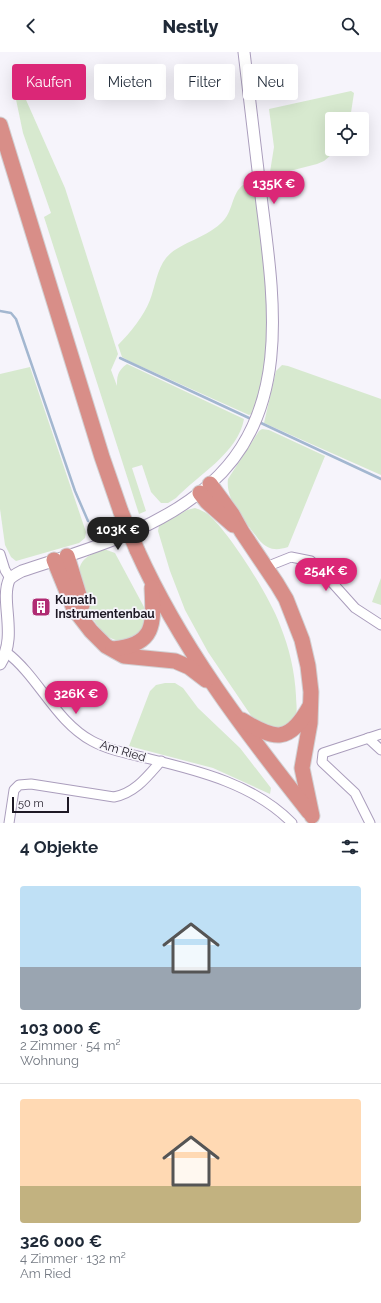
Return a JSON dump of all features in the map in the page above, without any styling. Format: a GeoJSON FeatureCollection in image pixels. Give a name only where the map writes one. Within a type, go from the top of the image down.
{"type":"FeatureCollection","features":[{"type":"Feature","properties":{"kind":"highway"},"geometry":{"type":"LineString","coordinates":[[0,125],[102,457],[121,512],[137,550],[173,621],[214,686],[312,816],[302,768],[310,723],[310,680],[302,640],[286,599],[266,567],[242,532],[232,514],[205,488]]}},
{"type":"Feature","properties":{"kind":"highway"},"geometry":{"type":"LineString","coordinates":[[61,558],[74,609],[98,639],[124,656],[166,659],[182,663],[214,686]]}},
{"type":"Feature","properties":{"kind":"highway"},"geometry":{"type":"LineString","coordinates":[[113,649],[132,646],[139,643],[148,634],[153,621],[152,582]]}},
{"type":"Feature","properties":{"kind":"highway"},"geometry":{"type":"LineString","coordinates":[[235,715],[265,733],[280,735],[287,733],[299,725],[310,705]]}},
{"type":"Feature","properties":{"kind":"street"},"geometry":{"type":"LineString","coordinates":[[0,664],[6,652],[8,638],[5,604],[6,585],[10,578],[22,571],[117,539],[175,510],[205,488],[232,461],[244,444],[256,420],[268,381],[273,335],[271,276],[244,52]]}},
{"type":"Feature","properties":{"kind":"street"},"geometry":{"type":"LineString","coordinates":[[0,554],[5,570],[10,578]]}},
{"type":"Feature","properties":{"kind":"street"},"geometry":{"type":"LineString","coordinates":[[266,567],[291,557],[311,561],[355,608],[381,625]]}},
{"type":"Feature","properties":{"kind":"street","name":"Am Ried"},"geometry":{"type":"LineString","coordinates":[[6,652],[18,662],[66,721],[92,741],[114,750],[212,776],[248,791],[275,808],[292,823]]}},
{"type":"Feature","properties":{"kind":"street"},"geometry":{"type":"LineString","coordinates":[[370,823],[355,793],[322,762],[323,753],[381,734]]}},
{"type":"Feature","properties":{"kind":"street"},"geometry":{"type":"LineString","coordinates":[[368,738],[381,750]]}},
{"type":"Feature","properties":{"kind":"street"},"geometry":{"type":"LineString","coordinates":[[9,823],[14,790],[18,785],[31,784],[114,797],[129,793],[160,762]]}},
{"type":"Feature","properties":{"kind":"green space"},"geometry":{"type":"Polygon","coordinates":[[[351,91],[354,93],[351,112],[325,112],[325,156],[330,156],[317,164],[274,175],[270,172],[274,147],[269,109],[351,91]]]}},
{"type":"Feature","properties":{"kind":"green space"},"geometry":{"type":"Polygon","coordinates":[[[16,100],[26,100],[65,188],[118,354],[111,370],[117,386],[118,374],[127,364],[244,419],[240,431],[226,453],[176,498],[168,503],[161,503],[151,492],[142,465],[132,468],[146,511],[139,514],[44,217],[51,213],[23,133],[16,100]]]}},
{"type":"Feature","properties":{"kind":"green space"},"geometry":{"type":"Polygon","coordinates":[[[243,185],[251,185],[256,195],[270,323],[263,380],[253,413],[249,415],[129,361],[122,357],[118,345],[132,330],[144,312],[150,300],[160,267],[166,258],[178,248],[210,232],[224,220],[239,188],[243,185]]]}},
{"type":"Feature","properties":{"kind":"green space"},"geometry":{"type":"Polygon","coordinates":[[[282,365],[381,399],[381,475],[264,423],[276,371],[282,365]]]}},
{"type":"Feature","properties":{"kind":"green space"},"geometry":{"type":"Polygon","coordinates":[[[30,367],[86,532],[85,538],[79,543],[16,561],[11,557],[5,545],[0,509],[0,374],[30,367]]]}},
{"type":"Feature","properties":{"kind":"green space"},"geometry":{"type":"Polygon","coordinates":[[[262,429],[269,430],[325,456],[288,547],[280,549],[269,548],[259,540],[233,503],[228,487],[228,479],[259,431],[262,429]]]}},
{"type":"Feature","properties":{"kind":"green space"},"geometry":{"type":"Polygon","coordinates":[[[195,508],[203,511],[211,517],[229,538],[250,568],[268,599],[283,633],[293,669],[297,710],[292,721],[278,729],[254,720],[208,652],[185,610],[170,571],[158,531],[159,526],[187,510],[195,508]]]}},
{"type":"Feature","properties":{"kind":"green space"},"geometry":{"type":"Polygon","coordinates":[[[104,549],[115,553],[144,607],[146,618],[144,627],[134,639],[118,640],[106,635],[92,617],[82,594],[79,572],[81,564],[94,553],[104,549]]]}},
{"type":"Feature","properties":{"kind":"green space"},"geometry":{"type":"Polygon","coordinates":[[[381,578],[381,605],[372,602],[381,578]]]}},
{"type":"Feature","properties":{"kind":"green space"},"geometry":{"type":"Polygon","coordinates":[[[175,683],[183,688],[198,708],[240,748],[271,788],[270,794],[213,768],[129,746],[150,691],[156,685],[175,683]]]}},
{"type":"Feature","properties":{"kind":"waterway"},"geometry":{"type":"LineString","coordinates":[[0,311],[11,313],[16,319],[75,491],[88,521]]}},
{"type":"Feature","properties":{"kind":"waterway"},"geometry":{"type":"LineString","coordinates":[[120,358],[249,418]]}},
{"type":"Feature","properties":{"kind":"waterway"},"geometry":{"type":"LineString","coordinates":[[261,423],[381,479]]}},
{"type":"Feature","properties":{"kind":"place","name":"Kunath Instrumentenbau"},"geometry":{"type":"Point","coordinates":[41,607]}}]}
